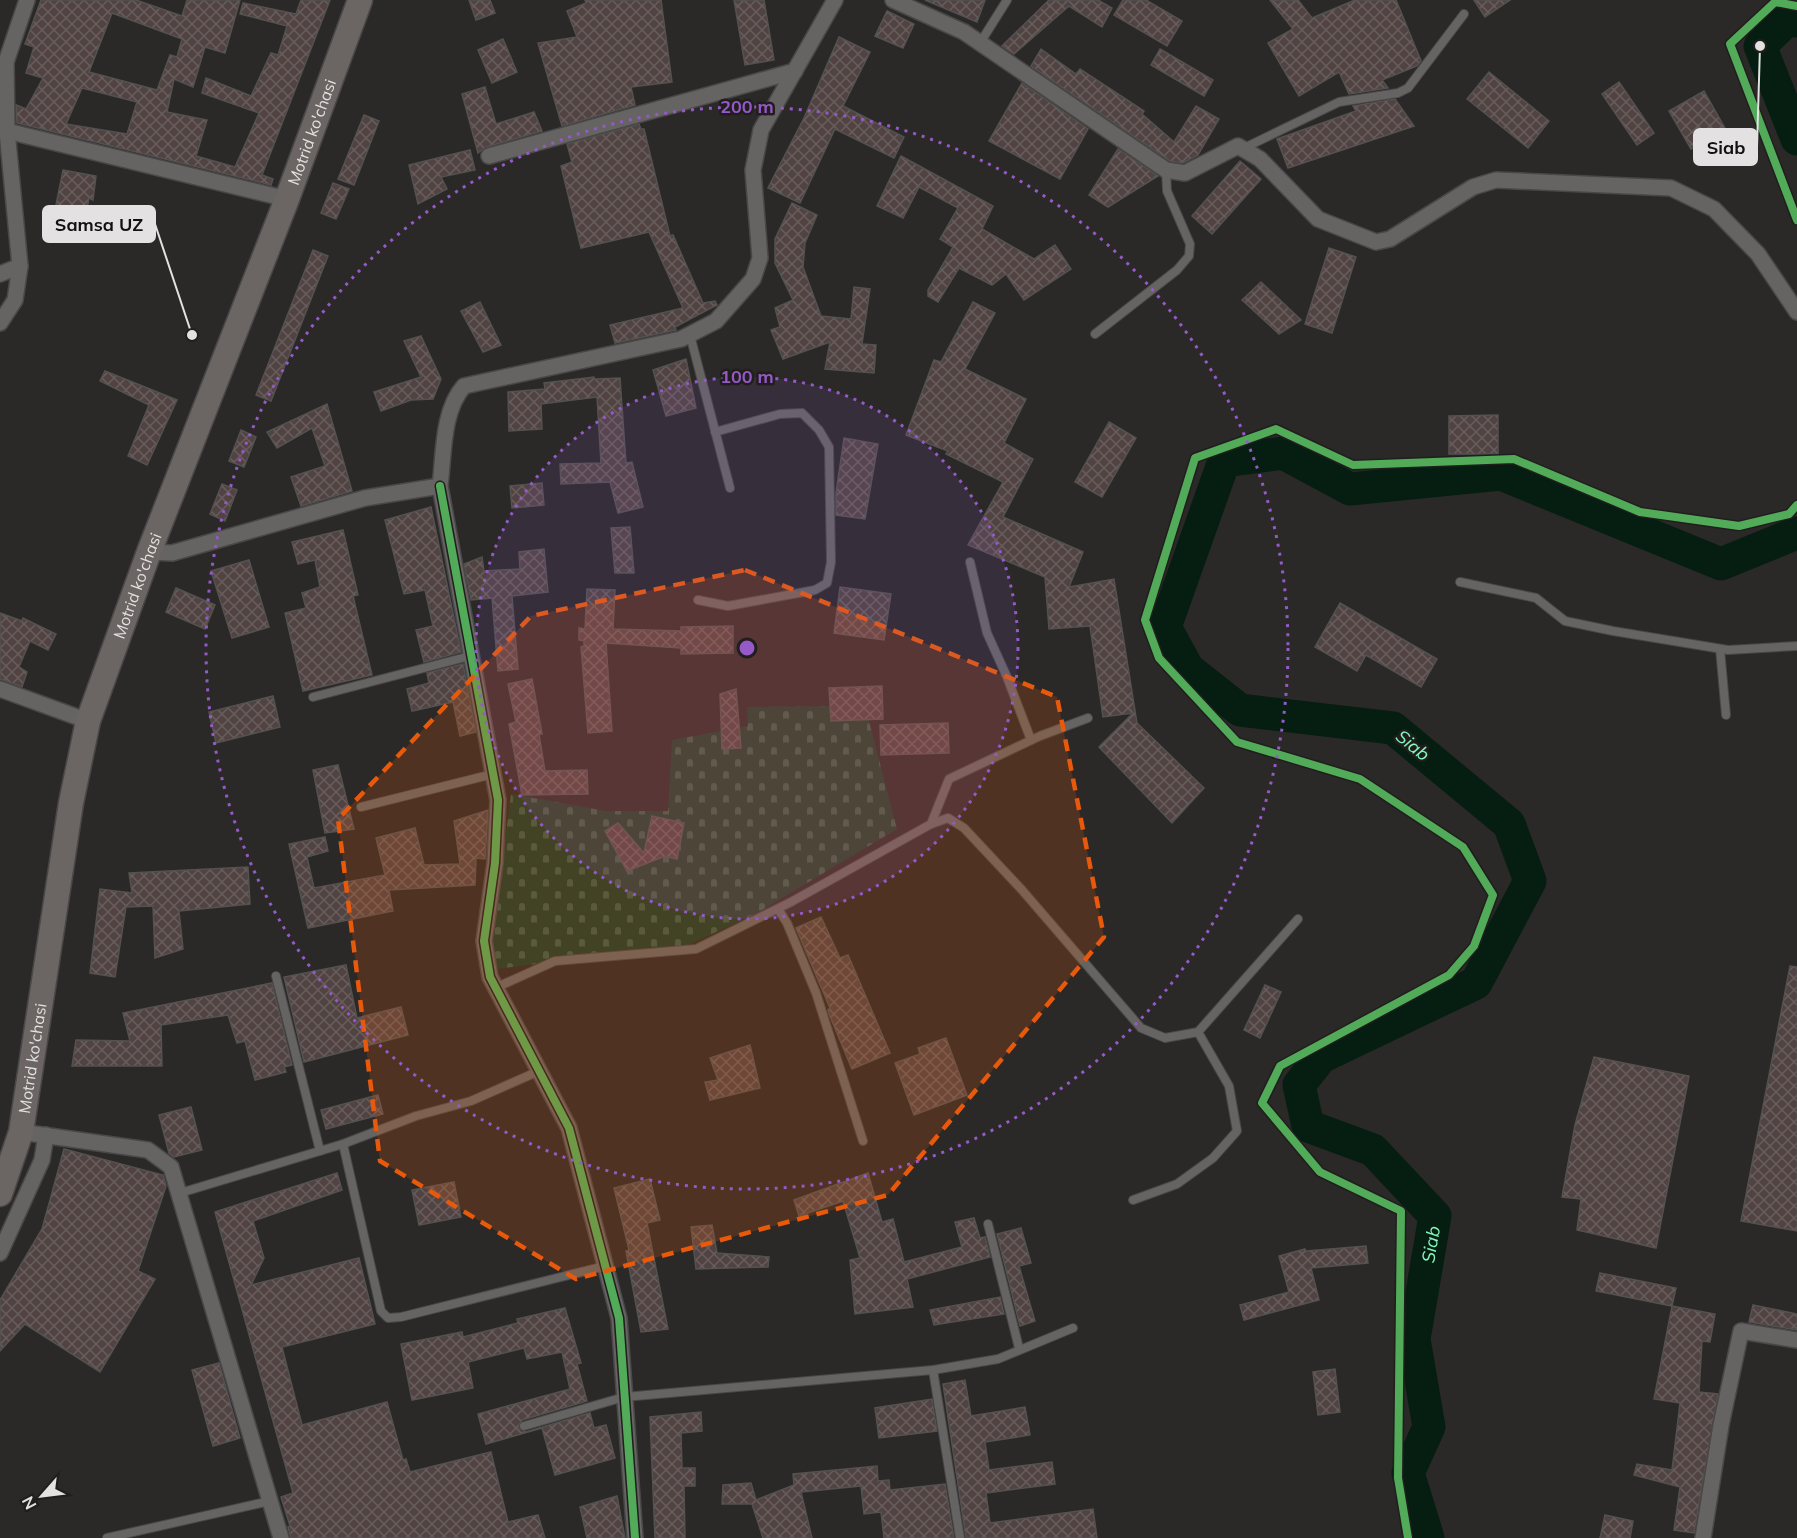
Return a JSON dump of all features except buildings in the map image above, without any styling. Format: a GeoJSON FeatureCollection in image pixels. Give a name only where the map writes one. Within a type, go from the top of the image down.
{"type":"FeatureCollection","features":[{"type":"Feature","properties":{"kind":"main road","name":"Motrid ko'chasi"},"geometry":{"type":"LineString","coordinates":[[0,1194],[21,1132],[71,803],[88,721],[149,552],[287,199],[360,0]]}},
{"type":"Feature","properties":{"kind":"street"},"geometry":{"type":"LineString","coordinates":[[0,323],[15,300],[20,266],[3,61],[27,0]]}},
{"type":"Feature","properties":{"kind":"street"},"geometry":{"type":"LineString","coordinates":[[635,1538],[619,1318],[568,1128],[489,977],[484,940],[495,863],[498,800],[440,486],[454,397],[464,386],[681,339],[716,321],[753,279],[760,258],[753,170],[761,130],[835,0]]}},
{"type":"Feature","properties":{"kind":"street"},"geometry":{"type":"LineString","coordinates":[[893,0],[964,32],[1166,170],[1185,173],[1238,146],[1244,148],[1260,159],[1318,219],[1376,242],[1390,239],[1473,188],[1496,180],[1671,188],[1714,209],[1758,254],[1797,312]]}},
{"type":"Feature","properties":{"kind":"street"},"geometry":{"type":"LineString","coordinates":[[489,156],[795,71]]}},
{"type":"Feature","properties":{"kind":"street"},"geometry":{"type":"LineString","coordinates":[[7,131],[287,199]]}},
{"type":"Feature","properties":{"kind":"street"},"geometry":{"type":"LineString","coordinates":[[0,274],[20,266]]}},
{"type":"Feature","properties":{"kind":"street"},"geometry":{"type":"LineString","coordinates":[[149,552],[172,553],[365,498],[440,486]]}},
{"type":"Feature","properties":{"kind":"street"},"geometry":{"type":"LineString","coordinates":[[0,689],[88,721]]}},
{"type":"Feature","properties":{"kind":"street"},"geometry":{"type":"LineString","coordinates":[[21,1132],[148,1150],[171,1167],[281,1538]]}},
{"type":"Feature","properties":{"kind":"street"},"geometry":{"type":"LineString","coordinates":[[0,1252],[38,1170],[46,1135]]}},
{"type":"Feature","properties":{"kind":"street"},"geometry":{"type":"LineString","coordinates":[[1703,1538],[1721,1425],[1741,1331],[1797,1340]]}},
{"type":"Feature","properties":{"kind":"lane"},"geometry":{"type":"LineString","coordinates":[[980,43],[1007,0]]}},
{"type":"Feature","properties":{"kind":"lane"},"geometry":{"type":"LineString","coordinates":[[1244,148],[1339,102],[1398,93],[1408,88],[1464,14]]}},
{"type":"Feature","properties":{"kind":"lane"},"geometry":{"type":"LineString","coordinates":[[1095,334],[1177,270],[1189,256],[1190,244],[1167,190],[1166,170]]}},
{"type":"Feature","properties":{"kind":"lane"},"geometry":{"type":"LineString","coordinates":[[690,335],[730,488]]}},
{"type":"Feature","properties":{"kind":"lane"},"geometry":{"type":"LineString","coordinates":[[698,600],[728,606],[815,590],[827,583],[831,562],[829,447],[819,430],[802,413],[780,414],[715,432]]}},
{"type":"Feature","properties":{"kind":"lane"},"geometry":{"type":"LineString","coordinates":[[969,562],[987,633],[1031,740]]}},
{"type":"Feature","properties":{"kind":"lane"},"geometry":{"type":"LineString","coordinates":[[1460,582],[1536,598],[1565,621],[1671,642],[1720,649],[1797,646]]}},
{"type":"Feature","properties":{"kind":"lane"},"geometry":{"type":"LineString","coordinates":[[1720,649],[1726,715]]}},
{"type":"Feature","properties":{"kind":"lane"},"geometry":{"type":"LineString","coordinates":[[313,698],[470,656]]}},
{"type":"Feature","properties":{"kind":"lane"},"geometry":{"type":"LineString","coordinates":[[931,824],[948,779],[1031,740],[1088,718]]}},
{"type":"Feature","properties":{"kind":"lane"},"geometry":{"type":"LineString","coordinates":[[361,807],[493,774]]}},
{"type":"Feature","properties":{"kind":"lane"},"geometry":{"type":"LineString","coordinates":[[495,988],[555,961],[696,949],[778,909],[931,824],[948,818],[964,828],[1141,1028],[1165,1038],[1198,1032],[1298,919]]}},
{"type":"Feature","properties":{"kind":"lane"},"geometry":{"type":"LineString","coordinates":[[778,909],[787,922],[816,993],[863,1141]]}},
{"type":"Feature","properties":{"kind":"lane"},"geometry":{"type":"LineString","coordinates":[[276,976],[320,1151]]}},
{"type":"Feature","properties":{"kind":"lane"},"geometry":{"type":"LineString","coordinates":[[1133,1200],[1177,1184],[1213,1158],[1238,1131],[1229,1086],[1198,1032]]}},
{"type":"Feature","properties":{"kind":"lane"},"geometry":{"type":"LineString","coordinates":[[180,1193],[343,1144],[416,1116],[471,1101],[539,1071]]}},
{"type":"Feature","properties":{"kind":"lane"},"geometry":{"type":"LineString","coordinates":[[343,1144],[381,1311],[388,1318],[605,1266]]}},
{"type":"Feature","properties":{"kind":"lane"},"geometry":{"type":"LineString","coordinates":[[988,1224],[1019,1348]]}},
{"type":"Feature","properties":{"kind":"lane"},"geometry":{"type":"LineString","coordinates":[[525,1426],[624,1397],[933,1370],[998,1359],[1019,1348],[1073,1328]]}},
{"type":"Feature","properties":{"kind":"lane"},"geometry":{"type":"LineString","coordinates":[[933,1370],[960,1538]]}},
{"type":"Feature","properties":{"kind":"lane"},"geometry":{"type":"LineString","coordinates":[[107,1538],[270,1501]]}},
{"type":"Feature","properties":{"kind":"path"},"geometry":{"type":"LineString","coordinates":[[1797,6],[1775,2],[1730,44],[1797,220]]}},
{"type":"Feature","properties":{"kind":"path"},"geometry":{"type":"LineString","coordinates":[[1408,1538],[1398,1478],[1401,1211],[1320,1172],[1262,1103],[1280,1066],[1449,975],[1473,946],[1492,894],[1463,847],[1360,779],[1237,742],[1159,658],[1145,620],[1195,458],[1276,429],[1353,465],[1514,459],[1640,512],[1739,526],[1789,514],[1797,505]]}},
{"type":"Feature","properties":{"kind":"highlighted area"},"geometry":{"type":"Polygon","coordinates":[[[745,570],[1057,697],[1104,937],[888,1195],[576,1279],[380,1161],[338,819],[531,616],[745,570]]]}},
{"type":"Feature","properties":{"kind":"green space"},"geometry":{"type":"Polygon","coordinates":[[[865,706],[897,829],[757,913],[688,945],[488,970],[511,794],[606,811],[668,811],[672,740],[748,726],[747,707],[865,706]]]}},
{"type":"Feature","properties":{"kind":"waterway","name":"Siab"},"geometry":{"type":"LineString","coordinates":[[1797,21],[1789,18],[1760,46],[1797,139]]}},
{"type":"Feature","properties":{"kind":"waterway","name":"Siab"},"geometry":{"type":"LineString","coordinates":[[1428,1538],[1408,1473],[1429,1427],[1414,1339],[1435,1216],[1373,1150],[1308,1126],[1299,1085],[1321,1057],[1476,983],[1530,881],[1509,824],[1393,728],[1240,710],[1188,669],[1165,627],[1224,461],[1283,453],[1350,489],[1501,474],[1721,564],[1797,533]]}},
{"type":"Feature","properties":{"kind":"cycle path"},"geometry":{"type":"LineString","coordinates":[[1797,6],[1775,2],[1730,44],[1797,220]]}},
{"type":"Feature","properties":{"kind":"cycle path"},"geometry":{"type":"LineString","coordinates":[[1408,1538],[1398,1478],[1401,1211],[1320,1172],[1262,1103],[1280,1066],[1449,975],[1474,946],[1493,895],[1463,847],[1360,779],[1237,742],[1159,658],[1145,620],[1195,458],[1276,429],[1353,465],[1514,459],[1640,512],[1739,526],[1789,514],[1797,505]]}},
{"type":"Feature","properties":{"kind":"cycle path"},"geometry":{"type":"LineString","coordinates":[[440,486],[498,800],[495,863],[484,941],[490,977],[569,1128],[619,1318],[635,1538]]}},
{"type":"Feature","properties":{"kind":"place","name":"Siab"},"geometry":{"type":"Point","coordinates":[1760,46]}},
{"type":"Feature","properties":{"kind":"place","name":"Samsa UZ"},"geometry":{"type":"Point","coordinates":[192,335]}}]}
